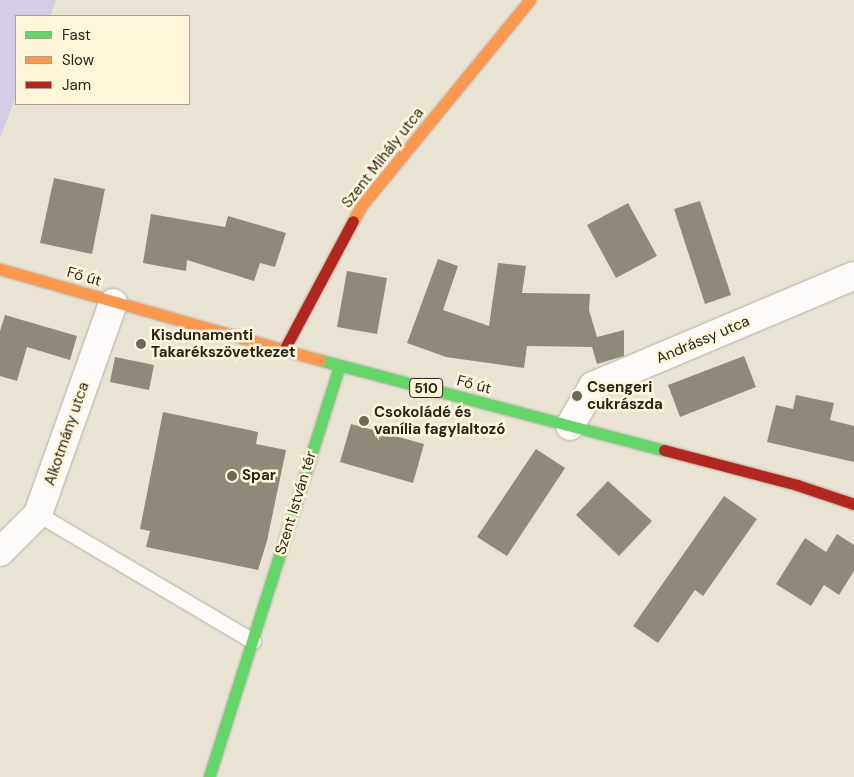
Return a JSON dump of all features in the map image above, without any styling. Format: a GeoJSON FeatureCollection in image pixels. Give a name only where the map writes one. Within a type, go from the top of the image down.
{"type":"FeatureCollection","features":[{"type":"Feature","properties":{"kind":"main road","name":"Szent Mihály utca"},"geometry":{"type":"LineString","coordinates":[[284,350],[362,204],[530,0]]}},
{"type":"Feature","properties":{"kind":"main road","name":"Fő út"},"geometry":{"type":"LineString","coordinates":[[0,269],[102,298],[113,303],[339,366],[797,485],[854,504]]}},
{"type":"Feature","properties":{"kind":"main road","name":"Szent István tér"},"geometry":{"type":"LineString","coordinates":[[216,773],[253,640],[339,366]]}},
{"type":"Feature","properties":{"kind":"street","name":"Andrássy utca"},"geometry":{"type":"LineString","coordinates":[[570,426],[593,386],[854,276]]}},
{"type":"Feature","properties":{"kind":"street","name":"Alkotmány utca"},"geometry":{"type":"LineString","coordinates":[[0,552],[38,514],[113,303]]}},
{"type":"Feature","properties":{"kind":"lane"},"geometry":{"type":"LineString","coordinates":[[38,514],[253,640]]}},
{"type":"Feature","properties":{"kind":"shaded area"},"geometry":{"type":"Polygon","coordinates":[[[0,0],[56,0],[50,15],[15,15],[15,100],[0,137],[0,0]]]}},
{"type":"Feature","properties":{"kind":"building"},"geometry":{"type":"Polygon","coordinates":[[[54,178],[105,189],[92,254],[40,243],[54,178]]]}},
{"type":"Feature","properties":{"kind":"building"},"geometry":{"type":"Polygon","coordinates":[[[700,201],[731,295],[705,304],[674,209],[700,201]]]}},
{"type":"Feature","properties":{"kind":"building"},"geometry":{"type":"Polygon","coordinates":[[[628,203],[657,256],[616,278],[587,225],[628,203]]]}},
{"type":"Feature","properties":{"kind":"building"},"geometry":{"type":"Polygon","coordinates":[[[151,214],[225,227],[228,216],[286,233],[275,267],[260,263],[254,281],[187,260],[186,271],[143,263],[151,214]]]}},
{"type":"Feature","properties":{"kind":"building"},"geometry":{"type":"Polygon","coordinates":[[[438,259],[458,266],[443,310],[489,326],[498,263],[526,266],[522,293],[590,294],[589,310],[597,337],[624,330],[624,356],[597,364],[592,347],[527,346],[524,368],[446,357],[407,343],[438,259]]]}},
{"type":"Feature","properties":{"kind":"building"},"geometry":{"type":"Polygon","coordinates":[[[347,271],[387,278],[377,334],[337,327],[347,271]]]}},
{"type":"Feature","properties":{"kind":"building"},"geometry":{"type":"Polygon","coordinates":[[[5,315],[77,336],[70,360],[27,347],[17,381],[0,376],[0,331],[5,315]]]}},
{"type":"Feature","properties":{"kind":"building"},"geometry":{"type":"Polygon","coordinates":[[[744,356],[756,387],[680,417],[668,385],[744,356]]]}},
{"type":"Feature","properties":{"kind":"building"},"geometry":{"type":"Polygon","coordinates":[[[115,357],[154,365],[149,390],[110,382],[115,357]]]}},
{"type":"Feature","properties":{"kind":"building"},"geometry":{"type":"Polygon","coordinates":[[[796,395],[834,403],[830,420],[854,426],[854,462],[767,442],[776,405],[793,409],[796,395]]]}},
{"type":"Feature","properties":{"kind":"building"},"geometry":{"type":"Polygon","coordinates":[[[163,412],[258,432],[256,444],[286,450],[267,541],[258,570],[146,547],[150,531],[140,529],[163,412]]]}},
{"type":"Feature","properties":{"kind":"building"},"geometry":{"type":"Polygon","coordinates":[[[351,424],[424,444],[413,483],[340,462],[351,424]]]}},
{"type":"Feature","properties":{"kind":"building"},"geometry":{"type":"Polygon","coordinates":[[[536,449],[565,468],[507,556],[477,537],[536,449]]]}},
{"type":"Feature","properties":{"kind":"building"},"geometry":{"type":"Polygon","coordinates":[[[608,481],[652,521],[619,556],[576,515],[608,481]]]}},
{"type":"Feature","properties":{"kind":"building"},"geometry":{"type":"Polygon","coordinates":[[[724,496],[757,519],[703,596],[695,590],[658,643],[633,626],[724,496]]]}},
{"type":"Feature","properties":{"kind":"building"},"geometry":{"type":"Polygon","coordinates":[[[837,534],[854,545],[854,571],[839,595],[824,585],[811,606],[776,584],[805,538],[826,552],[837,534]]]}},
{"type":"Feature","properties":{"kind":"traffic: fast"},"geometry":{"type":"LineString","coordinates":[[320,360],[664,450]]}},
{"type":"Feature","properties":{"kind":"traffic: fast"},"geometry":{"type":"LineString","coordinates":[[209,777],[339,366]]}},
{"type":"Feature","properties":{"kind":"traffic: slow"},"geometry":{"type":"LineString","coordinates":[[353,221],[362,205],[530,0]]}},
{"type":"Feature","properties":{"kind":"traffic: slow"},"geometry":{"type":"LineString","coordinates":[[0,269],[320,360]]}},
{"type":"Feature","properties":{"kind":"traffic: jam"},"geometry":{"type":"LineString","coordinates":[[284,350],[353,221]]}},
{"type":"Feature","properties":{"kind":"traffic: jam"},"geometry":{"type":"LineString","coordinates":[[664,450],[797,485],[854,504]]}},
{"type":"Feature","properties":{"kind":"place","name":"Kisdunamenti Takarékszövetkezet"},"geometry":{"type":"Point","coordinates":[141,344]}},
{"type":"Feature","properties":{"kind":"place","name":"Csengeri cukrászda"},"geometry":{"type":"Point","coordinates":[577,396]}},
{"type":"Feature","properties":{"kind":"place","name":"Csokoládé és vanília fagylaltozó"},"geometry":{"type":"Point","coordinates":[364,421]}},
{"type":"Feature","properties":{"kind":"place","name":"Spar"},"geometry":{"type":"Point","coordinates":[232,476]}}]}
